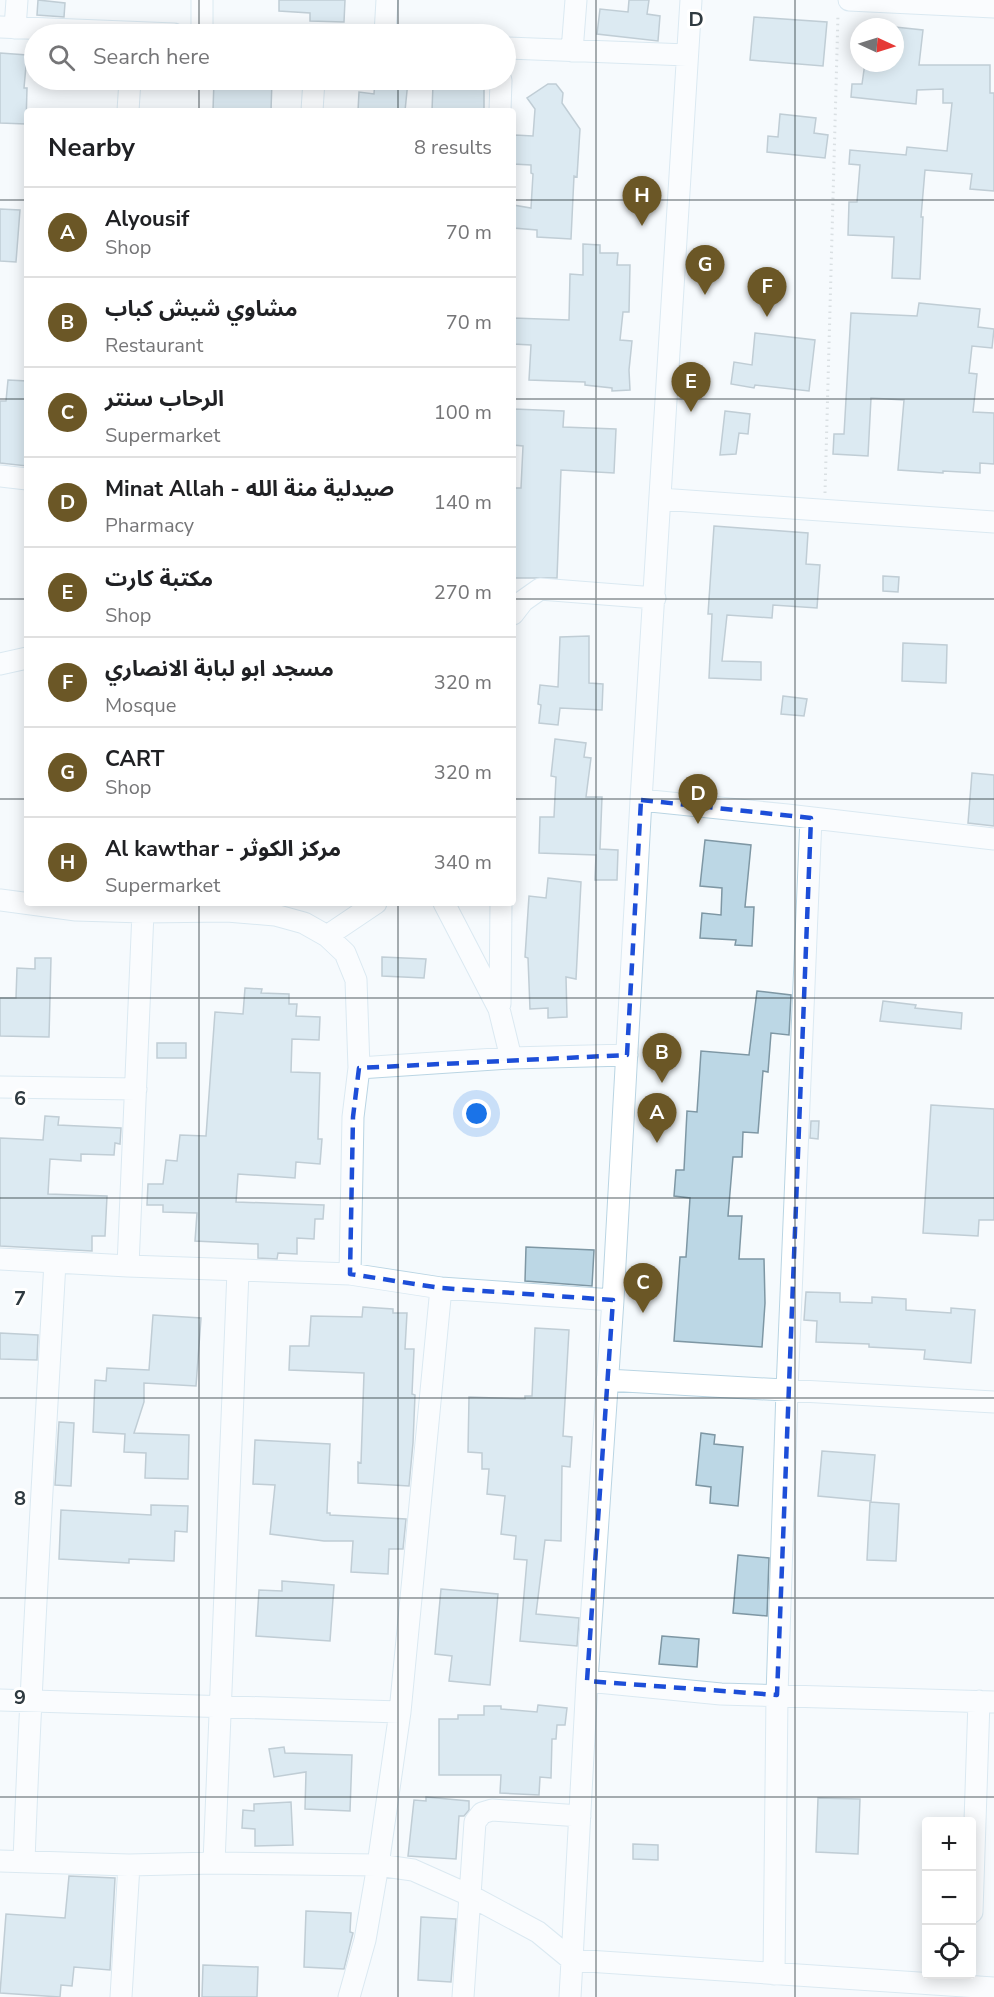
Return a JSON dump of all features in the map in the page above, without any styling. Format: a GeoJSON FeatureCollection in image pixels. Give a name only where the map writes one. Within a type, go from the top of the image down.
{"type":"FeatureCollection","features":[{"type":"Feature","properties":{"kind":"street"},"geometry":{"type":"LineString","coordinates":[[18,0],[8,28],[24,29]]}},
{"type":"Feature","properties":{"kind":"street"},"geometry":{"type":"LineString","coordinates":[[202,0],[202,24]]}},
{"type":"Feature","properties":{"kind":"street"},"geometry":{"type":"LineString","coordinates":[[386,24],[387,0]]}},
{"type":"Feature","properties":{"kind":"street"},"geometry":{"type":"LineString","coordinates":[[572,51],[576,0]]}},
{"type":"Feature","properties":{"kind":"street"},"geometry":{"type":"LineString","coordinates":[[570,1997],[587,1681],[613,1300],[690,0]]}},
{"type":"Feature","properties":{"kind":"street"},"geometry":{"type":"LineString","coordinates":[[844,6],[994,7]]}},
{"type":"Feature","properties":{"kind":"street"},"geometry":{"type":"LineString","coordinates":[[516,48],[687,55]]}},
{"type":"Feature","properties":{"kind":"street"},"geometry":{"type":"LineString","coordinates":[[128,108],[129,90]]}},
{"type":"Feature","properties":{"kind":"street"},"geometry":{"type":"LineString","coordinates":[[312,108],[313,90]]}},
{"type":"Feature","properties":{"kind":"street"},"geometry":{"type":"LineString","coordinates":[[500,108],[501,90]]}},
{"type":"Feature","properties":{"kind":"street"},"geometry":{"type":"LineString","coordinates":[[0,476],[24,479]]}},
{"type":"Feature","properties":{"kind":"street"},"geometry":{"type":"LineString","coordinates":[[660,498],[994,522]]}},
{"type":"Feature","properties":{"kind":"street"},"geometry":{"type":"LineString","coordinates":[[516,610],[523,601],[540,589],[655,598]]}},
{"type":"Feature","properties":{"kind":"street"},"geometry":{"type":"LineString","coordinates":[[0,664],[24,659]]}},
{"type":"Feature","properties":{"kind":"street"},"geometry":{"type":"LineString","coordinates":[[641,800],[994,839]]}},
{"type":"Feature","properties":{"kind":"street"},"geometry":{"type":"LineString","coordinates":[[774,1974],[777,1695],[787,1390],[811,818]]}},
{"type":"Feature","properties":{"kind":"street"},"geometry":{"type":"LineString","coordinates":[[0,900],[24,903]]}},
{"type":"Feature","properties":{"kind":"street"},"geometry":{"type":"LineString","coordinates":[[46,906],[76,910],[143,912],[229,907],[304,923],[327,936],[345,954],[356,980],[359,1068],[353,1117],[350,1274]]}},
{"type":"Feature","properties":{"kind":"street"},"geometry":{"type":"LineString","coordinates":[[327,936],[372,906]]}},
{"type":"Feature","properties":{"kind":"street"},"geometry":{"type":"LineString","coordinates":[[446,906],[500,1009]]}},
{"type":"Feature","properties":{"kind":"street"},"geometry":{"type":"LineString","coordinates":[[501,906],[500,1009],[511,1058]]}},
{"type":"Feature","properties":{"kind":"street"},"geometry":{"type":"LineString","coordinates":[[128,1266],[143,912]]}},
{"type":"Feature","properties":{"kind":"street"},"geometry":{"type":"LineString","coordinates":[[359,1068],[511,1058],[627,1055]]}},
{"type":"Feature","properties":{"kind":"street"},"geometry":{"type":"LineString","coordinates":[[0,1087],[136,1089]]}},
{"type":"Feature","properties":{"kind":"street"},"geometry":{"type":"LineString","coordinates":[[0,1259],[350,1274],[441,1288],[613,1300]]}},
{"type":"Feature","properties":{"kind":"street"},"geometry":{"type":"LineString","coordinates":[[24,1862],[29,1701],[40,1555],[55,1262]]}},
{"type":"Feature","properties":{"kind":"street"},"geometry":{"type":"LineString","coordinates":[[214,1863],[238,1271]]}},
{"type":"Feature","properties":{"kind":"street"},"geometry":{"type":"LineString","coordinates":[[349,1997],[365,1940],[400,1712],[441,1288]]}},
{"type":"Feature","properties":{"kind":"street"},"geometry":{"type":"LineString","coordinates":[[607,1380],[994,1402]]}},
{"type":"Feature","properties":{"kind":"street"},"geometry":{"type":"LineString","coordinates":[[587,1681],[721,1694],[987,1702],[975,1871]]}},
{"type":"Feature","properties":{"kind":"street"},"geometry":{"type":"LineString","coordinates":[[0,1700],[400,1712]]}},
{"type":"Feature","properties":{"kind":"street"},"geometry":{"type":"LineString","coordinates":[[463,1997],[475,1822],[482,1813],[492,1810],[580,1816]]}},
{"type":"Feature","properties":{"kind":"street"},"geometry":{"type":"LineString","coordinates":[[0,1861],[129,1865],[214,1863],[378,1865],[413,1870],[469,1895],[538,1932],[572,1960],[994,1988]]}},
{"type":"Feature","properties":{"kind":"street"},"geometry":{"type":"LineString","coordinates":[[122,1997],[129,1865]]}},
{"type":"Feature","properties":{"kind":"path"},"geometry":{"type":"LineString","coordinates":[[825,510],[844,6]]}},
{"type":"Feature","properties":{"kind":"highlighted area"},"geometry":{"type":"Polygon","coordinates":[[[641,800],[811,818],[777,1695],[587,1681],[613,1300],[441,1288],[350,1274],[353,1117],[359,1068],[627,1055],[641,800]]]}},
{"type":"Feature","properties":{"kind":"building"},"geometry":{"type":"Polygon","coordinates":[[[38,0],[65,3],[64,17],[37,15],[38,0]]]}},
{"type":"Feature","properties":{"kind":"building"},"geometry":{"type":"Polygon","coordinates":[[[279,0],[345,0],[344,22],[310,21],[310,13],[279,11],[279,0]]]}},
{"type":"Feature","properties":{"kind":"building"},"geometry":{"type":"Polygon","coordinates":[[[629,0],[649,0],[647,14],[660,16],[658,41],[597,34],[600,9],[628,12],[629,0]]]}},
{"type":"Feature","properties":{"kind":"building"},"geometry":{"type":"Polygon","coordinates":[[[754,17],[827,22],[823,66],[750,60],[754,17]]]}},
{"type":"Feature","properties":{"kind":"building"},"geometry":{"type":"Polygon","coordinates":[[[904,28],[923,30],[919,65],[990,65],[990,93],[994,93],[994,191],[970,189],[972,174],[925,170],[921,217],[923,217],[920,279],[892,278],[894,237],[848,235],[849,202],[857,202],[860,165],[849,164],[850,150],[906,155],[907,147],[947,151],[952,103],[943,103],[943,89],[917,90],[916,104],[851,97],[852,84],[862,84],[864,72],[904,72],[904,28]]]}},
{"type":"Feature","properties":{"kind":"building"},"geometry":{"type":"Polygon","coordinates":[[[0,53],[24,55],[24,90],[27,90],[24,124],[0,123],[0,53]]]}},
{"type":"Feature","properties":{"kind":"building"},"geometry":{"type":"Polygon","coordinates":[[[548,84],[556,84],[563,93],[562,103],[580,129],[577,177],[574,176],[571,239],[537,237],[537,230],[516,228],[516,206],[531,208],[533,174],[531,165],[516,164],[516,135],[533,136],[535,109],[527,98],[548,84]]]}},
{"type":"Feature","properties":{"kind":"building"},"geometry":{"type":"Polygon","coordinates":[[[214,90],[272,90],[271,108],[213,108],[214,90]]]}},
{"type":"Feature","properties":{"kind":"building"},"geometry":{"type":"Polygon","coordinates":[[[374,90],[407,90],[405,108],[358,108],[359,92],[374,94],[374,90]]]}},
{"type":"Feature","properties":{"kind":"building"},"geometry":{"type":"Polygon","coordinates":[[[433,90],[484,90],[484,108],[432,108],[433,90]]]}},
{"type":"Feature","properties":{"kind":"building"},"geometry":{"type":"Polygon","coordinates":[[[780,114],[816,118],[814,133],[828,135],[825,158],[767,152],[768,136],[778,137],[780,114]]]}},
{"type":"Feature","properties":{"kind":"building"},"geometry":{"type":"Polygon","coordinates":[[[0,209],[20,210],[16,262],[0,261],[0,209]]]}},
{"type":"Feature","properties":{"kind":"building"},"geometry":{"type":"Polygon","coordinates":[[[583,244],[600,245],[600,253],[618,253],[617,265],[630,265],[629,312],[623,312],[620,340],[632,341],[629,370],[630,390],[612,391],[612,388],[585,385],[585,382],[529,380],[531,345],[516,344],[516,318],[569,320],[570,274],[583,275],[583,244]]]}},
{"type":"Feature","properties":{"kind":"building"},"geometry":{"type":"Polygon","coordinates":[[[919,303],[980,309],[978,327],[994,329],[992,348],[972,346],[969,373],[977,374],[973,412],[994,413],[994,464],[980,463],[980,473],[898,470],[904,400],[871,398],[868,456],[833,454],[834,434],[844,434],[851,313],[917,316],[919,303]]]}},
{"type":"Feature","properties":{"kind":"building"},"geometry":{"type":"Polygon","coordinates":[[[755,333],[815,340],[809,391],[755,385],[754,388],[731,384],[734,362],[752,365],[755,333]]]}},
{"type":"Feature","properties":{"kind":"building"},"geometry":{"type":"Polygon","coordinates":[[[8,380],[24,381],[24,466],[0,463],[0,401],[6,401],[8,380]]]}},
{"type":"Feature","properties":{"kind":"building"},"geometry":{"type":"Polygon","coordinates":[[[516,409],[564,411],[563,427],[616,429],[614,473],[561,470],[557,578],[516,578],[516,488],[521,488],[523,446],[516,445],[516,409]]]}},
{"type":"Feature","properties":{"kind":"building"},"geometry":{"type":"Polygon","coordinates":[[[725,411],[750,414],[748,434],[739,433],[736,454],[720,455],[725,411]]]}},
{"type":"Feature","properties":{"kind":"building"},"geometry":{"type":"Polygon","coordinates":[[[714,526],[808,533],[806,564],[820,565],[817,608],[773,605],[772,618],[727,615],[722,661],[761,662],[761,680],[709,678],[712,614],[708,614],[714,526]]]}},
{"type":"Feature","properties":{"kind":"building"},"geometry":{"type":"Polygon","coordinates":[[[883,576],[899,577],[898,592],[883,591],[883,576]]]}},
{"type":"Feature","properties":{"kind":"building"},"geometry":{"type":"Polygon","coordinates":[[[589,636],[589,683],[603,684],[602,710],[560,708],[558,725],[539,723],[540,685],[558,687],[560,637],[589,636]]]}},
{"type":"Feature","properties":{"kind":"building"},"geometry":{"type":"Polygon","coordinates":[[[903,643],[947,645],[946,683],[902,681],[903,643]]]}},
{"type":"Feature","properties":{"kind":"building"},"geometry":{"type":"Polygon","coordinates":[[[783,696],[807,699],[804,716],[781,714],[783,696]]]}},
{"type":"Feature","properties":{"kind":"building"},"geometry":{"type":"Polygon","coordinates":[[[555,739],[586,743],[584,757],[591,758],[586,797],[602,797],[600,849],[618,850],[617,880],[595,880],[596,855],[539,853],[540,817],[554,817],[556,777],[551,776],[555,739]]]}},
{"type":"Feature","properties":{"kind":"building"},"geometry":{"type":"Polygon","coordinates":[[[972,773],[994,775],[994,826],[968,823],[972,773]]]}},
{"type":"Feature","properties":{"kind":"building"},"geometry":{"type":"Polygon","coordinates":[[[705,840],[751,845],[745,907],[754,907],[752,946],[735,945],[736,940],[700,938],[702,913],[721,915],[722,888],[700,886],[705,840]]]}},
{"type":"Feature","properties":{"kind":"building"},"geometry":{"type":"Polygon","coordinates":[[[548,878],[581,882],[576,979],[566,977],[567,1017],[548,1018],[548,1008],[530,1009],[528,958],[525,957],[529,896],[546,898],[548,878]]]}},
{"type":"Feature","properties":{"kind":"building"},"geometry":{"type":"Polygon","coordinates":[[[382,957],[426,959],[424,978],[382,976],[382,957]]]}},
{"type":"Feature","properties":{"kind":"building"},"geometry":{"type":"Polygon","coordinates":[[[35,958],[51,958],[49,1037],[0,1036],[0,998],[16,998],[17,968],[35,969],[35,958]]]}},
{"type":"Feature","properties":{"kind":"building"},"geometry":{"type":"Polygon","coordinates":[[[245,988],[262,989],[261,993],[289,994],[289,1004],[297,1004],[296,1016],[320,1017],[319,1040],[292,1039],[291,1072],[320,1073],[318,1139],[322,1139],[320,1164],[296,1162],[295,1178],[238,1174],[236,1202],[324,1205],[323,1219],[315,1219],[314,1239],[297,1238],[297,1254],[278,1253],[277,1259],[258,1258],[258,1244],[195,1241],[197,1213],[163,1212],[163,1205],[147,1205],[148,1184],[163,1184],[166,1160],[177,1161],[180,1135],[206,1136],[215,1012],[243,1014],[245,988]]]}},
{"type":"Feature","properties":{"kind":"building"},"geometry":{"type":"Polygon","coordinates":[[[757,991],[791,995],[789,1035],[771,1033],[768,1072],[763,1071],[758,1133],[743,1132],[742,1157],[733,1157],[728,1216],[742,1216],[739,1259],[764,1259],[765,1303],[762,1347],[674,1341],[680,1257],[686,1257],[690,1198],[674,1196],[676,1170],[684,1170],[687,1111],[697,1112],[701,1051],[749,1055],[757,991]]]}},
{"type":"Feature","properties":{"kind":"building"},"geometry":{"type":"Polygon","coordinates":[[[883,1001],[916,1005],[915,1008],[962,1013],[961,1029],[880,1021],[883,1001]]]}},
{"type":"Feature","properties":{"kind":"building"},"geometry":{"type":"Polygon","coordinates":[[[157,1043],[186,1043],[186,1058],[157,1058],[157,1043]]]}},
{"type":"Feature","properties":{"kind":"building"},"geometry":{"type":"Polygon","coordinates":[[[931,1105],[994,1109],[994,1220],[979,1220],[978,1236],[923,1233],[931,1105]]]}},
{"type":"Feature","properties":{"kind":"building"},"geometry":{"type":"Polygon","coordinates":[[[45,1116],[59,1117],[58,1125],[121,1128],[120,1144],[115,1143],[114,1155],[81,1154],[81,1161],[50,1159],[48,1194],[107,1196],[105,1236],[92,1236],[92,1251],[0,1246],[0,1138],[43,1140],[45,1116]]]}},
{"type":"Feature","properties":{"kind":"building"},"geometry":{"type":"Polygon","coordinates":[[[811,1121],[819,1121],[818,1139],[810,1138],[811,1121]]]}},
{"type":"Feature","properties":{"kind":"building"},"geometry":{"type":"Polygon","coordinates":[[[526,1247],[594,1250],[592,1286],[525,1281],[526,1247]]]}},
{"type":"Feature","properties":{"kind":"building"},"geometry":{"type":"Polygon","coordinates":[[[806,1292],[840,1293],[840,1302],[872,1303],[872,1297],[906,1299],[906,1310],[951,1313],[951,1308],[975,1310],[971,1363],[924,1359],[925,1350],[869,1347],[869,1344],[816,1342],[817,1321],[804,1320],[806,1292]]]}},
{"type":"Feature","properties":{"kind":"building"},"geometry":{"type":"Polygon","coordinates":[[[363,1307],[393,1309],[393,1313],[407,1313],[405,1349],[414,1349],[412,1394],[415,1395],[409,1486],[358,1483],[358,1462],[361,1463],[364,1373],[289,1370],[290,1346],[309,1346],[311,1316],[362,1317],[363,1307]]]}},
{"type":"Feature","properties":{"kind":"building"},"geometry":{"type":"Polygon","coordinates":[[[153,1315],[201,1318],[196,1386],[144,1383],[144,1402],[134,1433],[189,1435],[188,1479],[145,1478],[146,1453],[124,1452],[125,1434],[93,1432],[95,1380],[106,1381],[107,1368],[149,1370],[153,1315]]]}},
{"type":"Feature","properties":{"kind":"building"},"geometry":{"type":"Polygon","coordinates":[[[535,1328],[569,1330],[563,1436],[572,1437],[570,1467],[562,1466],[561,1541],[545,1540],[536,1614],[579,1618],[577,1646],[520,1641],[527,1560],[514,1559],[516,1536],[501,1534],[505,1496],[487,1494],[489,1469],[482,1469],[482,1453],[468,1452],[469,1397],[525,1399],[525,1396],[532,1396],[535,1328]]]}},
{"type":"Feature","properties":{"kind":"building"},"geometry":{"type":"Polygon","coordinates":[[[0,1333],[38,1335],[37,1360],[0,1359],[0,1333]]]}},
{"type":"Feature","properties":{"kind":"building"},"geometry":{"type":"Polygon","coordinates":[[[59,1422],[74,1423],[71,1486],[55,1485],[59,1422]]]}},
{"type":"Feature","properties":{"kind":"building"},"geometry":{"type":"Polygon","coordinates":[[[701,1433],[715,1435],[714,1444],[743,1447],[738,1506],[710,1503],[711,1487],[696,1485],[701,1433]]]}},
{"type":"Feature","properties":{"kind":"building"},"geometry":{"type":"Polygon","coordinates":[[[255,1440],[330,1444],[327,1513],[330,1515],[406,1519],[403,1549],[389,1549],[388,1574],[351,1572],[353,1541],[324,1541],[270,1534],[275,1485],[253,1484],[255,1440]]]}},
{"type":"Feature","properties":{"kind":"building"},"geometry":{"type":"Polygon","coordinates":[[[822,1451],[875,1455],[871,1501],[818,1496],[822,1451]]]}},
{"type":"Feature","properties":{"kind":"building"},"geometry":{"type":"Polygon","coordinates":[[[870,1502],[899,1504],[896,1561],[867,1560],[870,1502]]]}},
{"type":"Feature","properties":{"kind":"building"},"geometry":{"type":"Polygon","coordinates":[[[151,1505],[188,1506],[187,1532],[175,1531],[174,1561],[129,1559],[129,1563],[59,1559],[61,1510],[151,1515],[151,1505]]]}},
{"type":"Feature","properties":{"kind":"building"},"geometry":{"type":"Polygon","coordinates":[[[738,1555],[769,1558],[767,1616],[733,1613],[738,1555]]]}},
{"type":"Feature","properties":{"kind":"building"},"geometry":{"type":"Polygon","coordinates":[[[282,1581],[334,1585],[330,1641],[256,1636],[259,1590],[282,1591],[282,1581]]]}},
{"type":"Feature","properties":{"kind":"building"},"geometry":{"type":"Polygon","coordinates":[[[441,1589],[498,1594],[490,1685],[449,1681],[452,1656],[435,1654],[441,1589]]]}},
{"type":"Feature","properties":{"kind":"building"},"geometry":{"type":"Polygon","coordinates":[[[662,1636],[699,1639],[697,1667],[659,1664],[662,1636]]]}},
{"type":"Feature","properties":{"kind":"building"},"geometry":{"type":"Polygon","coordinates":[[[538,1705],[567,1708],[565,1725],[557,1725],[556,1739],[552,1739],[551,1778],[540,1777],[539,1795],[500,1793],[501,1775],[439,1775],[439,1719],[458,1719],[458,1715],[484,1715],[484,1706],[501,1706],[501,1709],[537,1712],[538,1705]]]}},
{"type":"Feature","properties":{"kind":"building"},"geometry":{"type":"Polygon","coordinates":[[[284,1747],[285,1753],[352,1755],[350,1811],[305,1809],[306,1772],[274,1777],[269,1749],[284,1747]]]}},
{"type":"Feature","properties":{"kind":"building"},"geometry":{"type":"Polygon","coordinates":[[[426,1797],[469,1801],[469,1810],[464,1816],[459,1816],[456,1859],[408,1856],[414,1800],[426,1801],[426,1797]]]}},
{"type":"Feature","properties":{"kind":"building"},"geometry":{"type":"Polygon","coordinates":[[[818,1798],[860,1799],[858,1854],[816,1852],[818,1798]]]}},
{"type":"Feature","properties":{"kind":"building"},"geometry":{"type":"Polygon","coordinates":[[[291,1802],[293,1845],[255,1846],[255,1829],[242,1828],[243,1810],[254,1811],[254,1804],[291,1802]]]}},
{"type":"Feature","properties":{"kind":"building"},"geometry":{"type":"Polygon","coordinates":[[[633,1844],[658,1845],[658,1860],[633,1859],[633,1844]]]}},
{"type":"Feature","properties":{"kind":"building"},"geometry":{"type":"Polygon","coordinates":[[[69,1876],[115,1878],[110,1970],[74,1967],[72,1986],[61,1985],[60,1997],[0,1993],[6,1914],[65,1918],[69,1876]]]}},
{"type":"Feature","properties":{"kind":"building"},"geometry":{"type":"Polygon","coordinates":[[[306,1911],[351,1913],[350,1932],[353,1933],[344,1969],[304,1967],[306,1911]]]}},
{"type":"Feature","properties":{"kind":"building"},"geometry":{"type":"Polygon","coordinates":[[[421,1917],[456,1919],[451,1982],[418,1980],[421,1917]]]}},
{"type":"Feature","properties":{"kind":"building"},"geometry":{"type":"Polygon","coordinates":[[[203,1965],[258,1967],[257,1997],[202,1997],[203,1965]]]}},
{"type":"Feature","properties":{"kind":"place","name":"Al kawthar - مركز الكوثر"},"geometry":{"type":"Point","coordinates":[642,226]}},
{"type":"Feature","properties":{"kind":"place","name":"CART"},"geometry":{"type":"Point","coordinates":[705,295]}},
{"type":"Feature","properties":{"kind":"place","name":"مسجد ابو لبابة الانصاري"},"geometry":{"type":"Point","coordinates":[767,317]}},
{"type":"Feature","properties":{"kind":"place","name":"مكتبة كارت"},"geometry":{"type":"Point","coordinates":[691,412]}},
{"type":"Feature","properties":{"kind":"place","name":"Minat Allah - صيدلية منة الله"},"geometry":{"type":"Point","coordinates":[698,824]}},
{"type":"Feature","properties":{"kind":"place","name":"مشاوي شيش كباب"},"geometry":{"type":"Point","coordinates":[662,1083]}},
{"type":"Feature","properties":{"kind":"place","name":"Alyousif"},"geometry":{"type":"Point","coordinates":[657,1143]}},
{"type":"Feature","properties":{"kind":"place","name":"الرحاب سنتر"},"geometry":{"type":"Point","coordinates":[643,1313]}}]}
